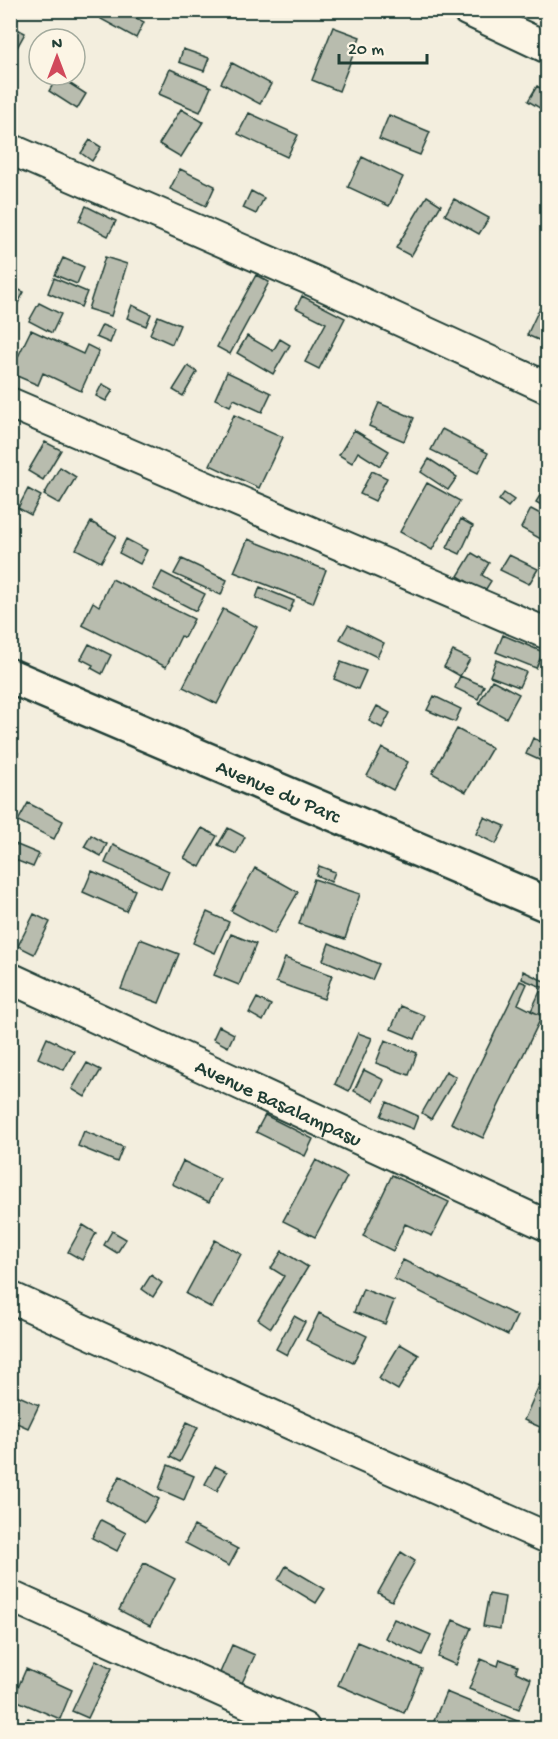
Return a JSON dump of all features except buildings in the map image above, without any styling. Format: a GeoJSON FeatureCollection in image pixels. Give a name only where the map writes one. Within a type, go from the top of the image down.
{"type":"FeatureCollection","features":[{"type":"Feature","properties":{"kind":"street"},"geometry":{"type":"LineString","coordinates":[[467,10],[548,48]]}},
{"type":"Feature","properties":{"kind":"street"},"geometry":{"type":"LineString","coordinates":[[10,149],[315,282],[548,388]]}},
{"type":"Feature","properties":{"kind":"street"},"geometry":{"type":"LineString","coordinates":[[10,403],[548,634]]}},
{"type":"Feature","properties":{"kind":"street","name":"Avenue du Parc"},"geometry":{"type":"LineString","coordinates":[[10,676],[548,905]]}},
{"type":"Feature","properties":{"kind":"street","name":"Avenue Basalampasu"},"geometry":{"type":"LineString","coordinates":[[10,978],[548,1226]]}},
{"type":"Feature","properties":{"kind":"street"},"geometry":{"type":"LineString","coordinates":[[10,1297],[548,1538]]}},
{"type":"Feature","properties":{"kind":"street"},"geometry":{"type":"LineString","coordinates":[[10,1596],[304,1728]]}}]}
